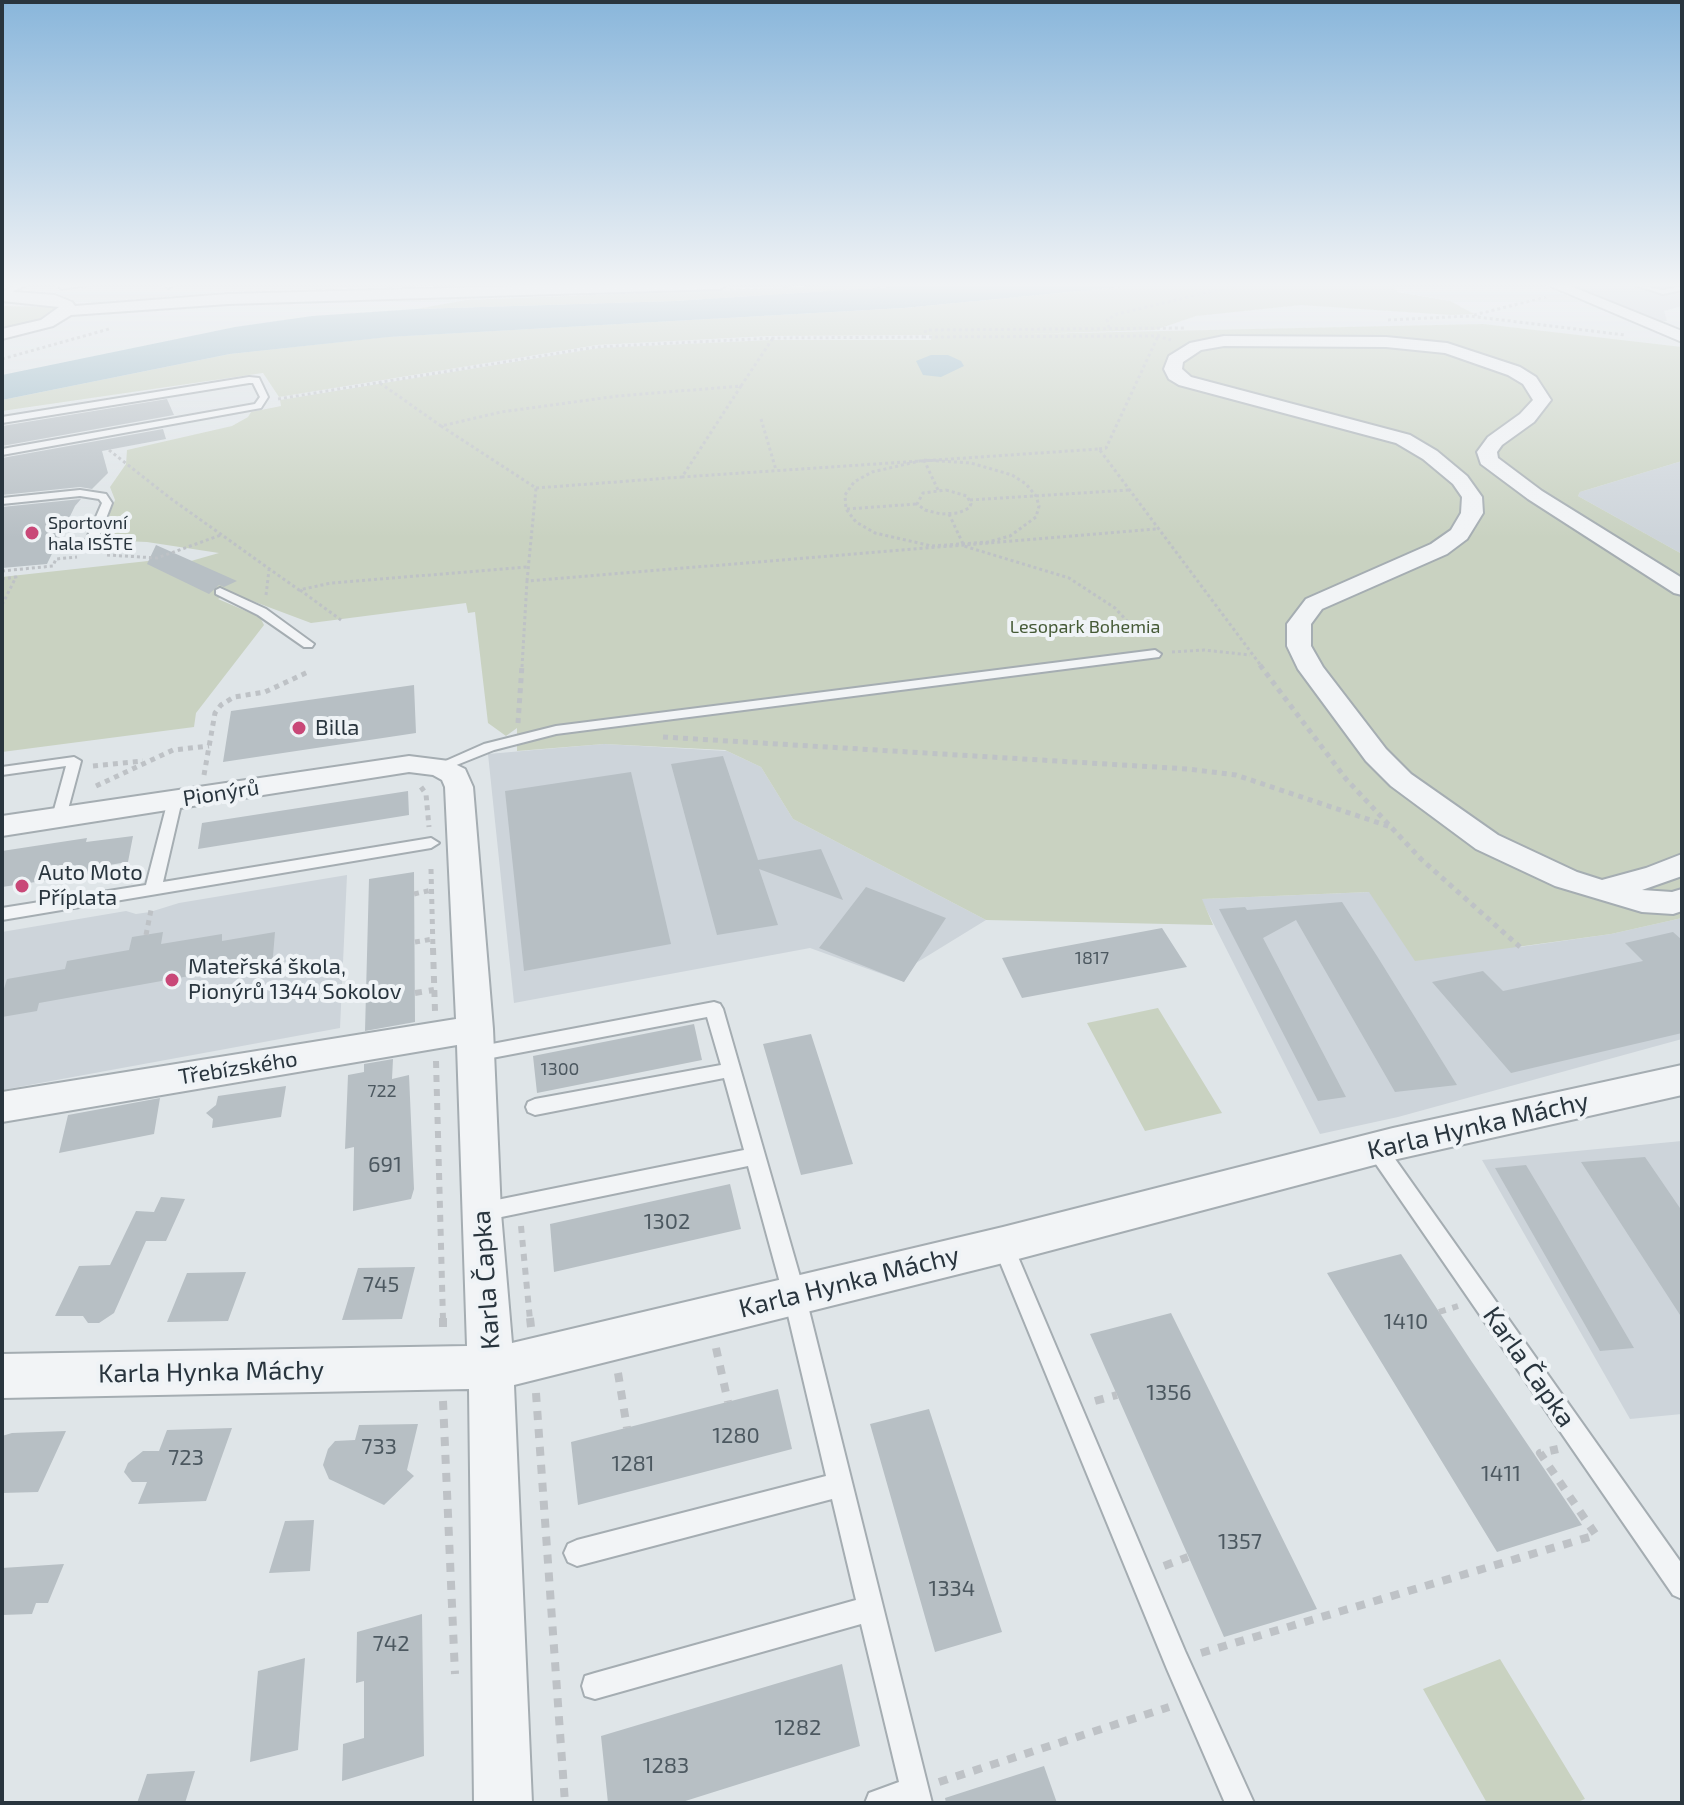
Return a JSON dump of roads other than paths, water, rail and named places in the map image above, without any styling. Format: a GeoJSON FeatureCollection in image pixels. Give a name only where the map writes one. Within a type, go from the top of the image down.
{"type":"FeatureCollection","features":[{"type":"Feature","properties":{"kind":"street"},"geometry":{"type":"LineString","coordinates":[[1173,369],[1175,375],[1185,381],[1403,439],[1430,455],[1460,480],[1472,497],[1472,513],[1459,534],[1439,549],[1314,604],[1299,624],[1299,646],[1311,669],[1376,755],[1401,780],[1487,842],[1566,879],[1600,890],[1642,901],[1673,903],[1682,900]]}},
{"type":"Feature","properties":{"kind":"street"},"geometry":{"type":"LineString","coordinates":[[1510,369],[1530,381],[1542,400],[1527,418],[1495,441],[1487,452],[1488,460],[1535,495],[1682,588]]}},
{"type":"Feature","properties":{"kind":"street","name":"Pionýrů"},"geometry":{"type":"LineString","coordinates":[[2,826],[61,810],[175,800],[409,764],[422,774]]}},
{"type":"Feature","properties":{"kind":"street","name":"Karla Čapka"},"geometry":{"type":"LineString","coordinates":[[422,774],[455,775],[459,787],[462,1039],[500,1209],[513,1364],[503,1803]]}},
{"type":"Feature","properties":{"kind":"street"},"geometry":{"type":"LineString","coordinates":[[1600,890],[1656,876],[1682,864]]}},
{"type":"Feature","properties":{"kind":"street","name":"Třebízského"},"geometry":{"type":"LineString","coordinates":[[2,1107],[462,1039]]}},
{"type":"Feature","properties":{"kind":"street","name":"Karla Hynka Máchy"},"geometry":{"type":"LineString","coordinates":[[2,1376],[513,1364],[1003,1245],[1376,1148],[1682,1080]]}},
{"type":"Feature","properties":{"kind":"lane"},"geometry":{"type":"LineString","coordinates":[[2,420],[249,380],[256,380],[261,397]]}},
{"type":"Feature","properties":{"kind":"lane"},"geometry":{"type":"LineString","coordinates":[[2,432],[261,397]]}},
{"type":"Feature","properties":{"kind":"lane"},"geometry":{"type":"LineString","coordinates":[[2,441],[261,397]]}},
{"type":"Feature","properties":{"kind":"lane"},"geometry":{"type":"LineString","coordinates":[[2,452],[261,397]]}},
{"type":"Feature","properties":{"kind":"lane"},"geometry":{"type":"LineString","coordinates":[[2,501],[80,493],[102,496],[107,503],[87,552]]}},
{"type":"Feature","properties":{"kind":"lane"},"geometry":{"type":"LineString","coordinates":[[220,592],[262,612],[308,644]]}},
{"type":"Feature","properties":{"kind":"lane"},"geometry":{"type":"LineString","coordinates":[[422,774],[489,747],[556,730],[1155,654]]}},
{"type":"Feature","properties":{"kind":"lane"},"geometry":{"type":"LineString","coordinates":[[2,771],[74,761],[61,810]]}},
{"type":"Feature","properties":{"kind":"lane"},"geometry":{"type":"LineString","coordinates":[[153,889],[175,800]]}},
{"type":"Feature","properties":{"kind":"lane"},"geometry":{"type":"LineString","coordinates":[[2,914],[431,843]]}},
{"type":"Feature","properties":{"kind":"lane"},"geometry":{"type":"LineString","coordinates":[[462,1039],[714,1009],[794,1294],[917,1797],[879,1803]]}},
{"type":"Feature","properties":{"kind":"lane"},"geometry":{"type":"LineString","coordinates":[[535,1107],[731,1070]]}},
{"type":"Feature","properties":{"kind":"lane","name":"Karla Čapka"},"geometry":{"type":"LineString","coordinates":[[1376,1148],[1682,1586]]}},
{"type":"Feature","properties":{"kind":"lane"},"geometry":{"type":"LineString","coordinates":[[500,1209],[755,1156]]}},
{"type":"Feature","properties":{"kind":"lane"},"geometry":{"type":"LineString","coordinates":[[1003,1245],[1176,1660],[1240,1803]]}},
{"type":"Feature","properties":{"kind":"lane"},"geometry":{"type":"LineString","coordinates":[[577,1553],[841,1484]]}},
{"type":"Feature","properties":{"kind":"lane"},"geometry":{"type":"LineString","coordinates":[[595,1686],[870,1609]]}},
{"type":"Feature","properties":{"kind":"water"},"geometry":{"type":"Polygon","coordinates":[[[30,369],[154,369],[2,400],[2,375],[30,369]]]}},
{"type":"Feature","properties":{"kind":"water"},"geometry":{"type":"Polygon","coordinates":[[[920,369],[957,369],[941,377],[923,375],[920,369]]]}},
{"type":"Feature","properties":{"kind":"place","name":"Sportovní hala ISŠTE"},"geometry":{"type":"Point","coordinates":[32,533]}},
{"type":"Feature","properties":{"kind":"place","name":"Billa"},"geometry":{"type":"Point","coordinates":[299,728]}},
{"type":"Feature","properties":{"kind":"place","name":"Auto Moto Příplata"},"geometry":{"type":"Point","coordinates":[22,886]}},
{"type":"Feature","properties":{"kind":"place","name":"Mateřská škola, Pionýrů 1344 Sokolov"},"geometry":{"type":"Point","coordinates":[172,980]}},
{"type":"Feature","properties":{"kind":"park label","name":"Lesopark Bohemia"},"geometry":{"type":"Point","coordinates":[1085,627]}}]}
